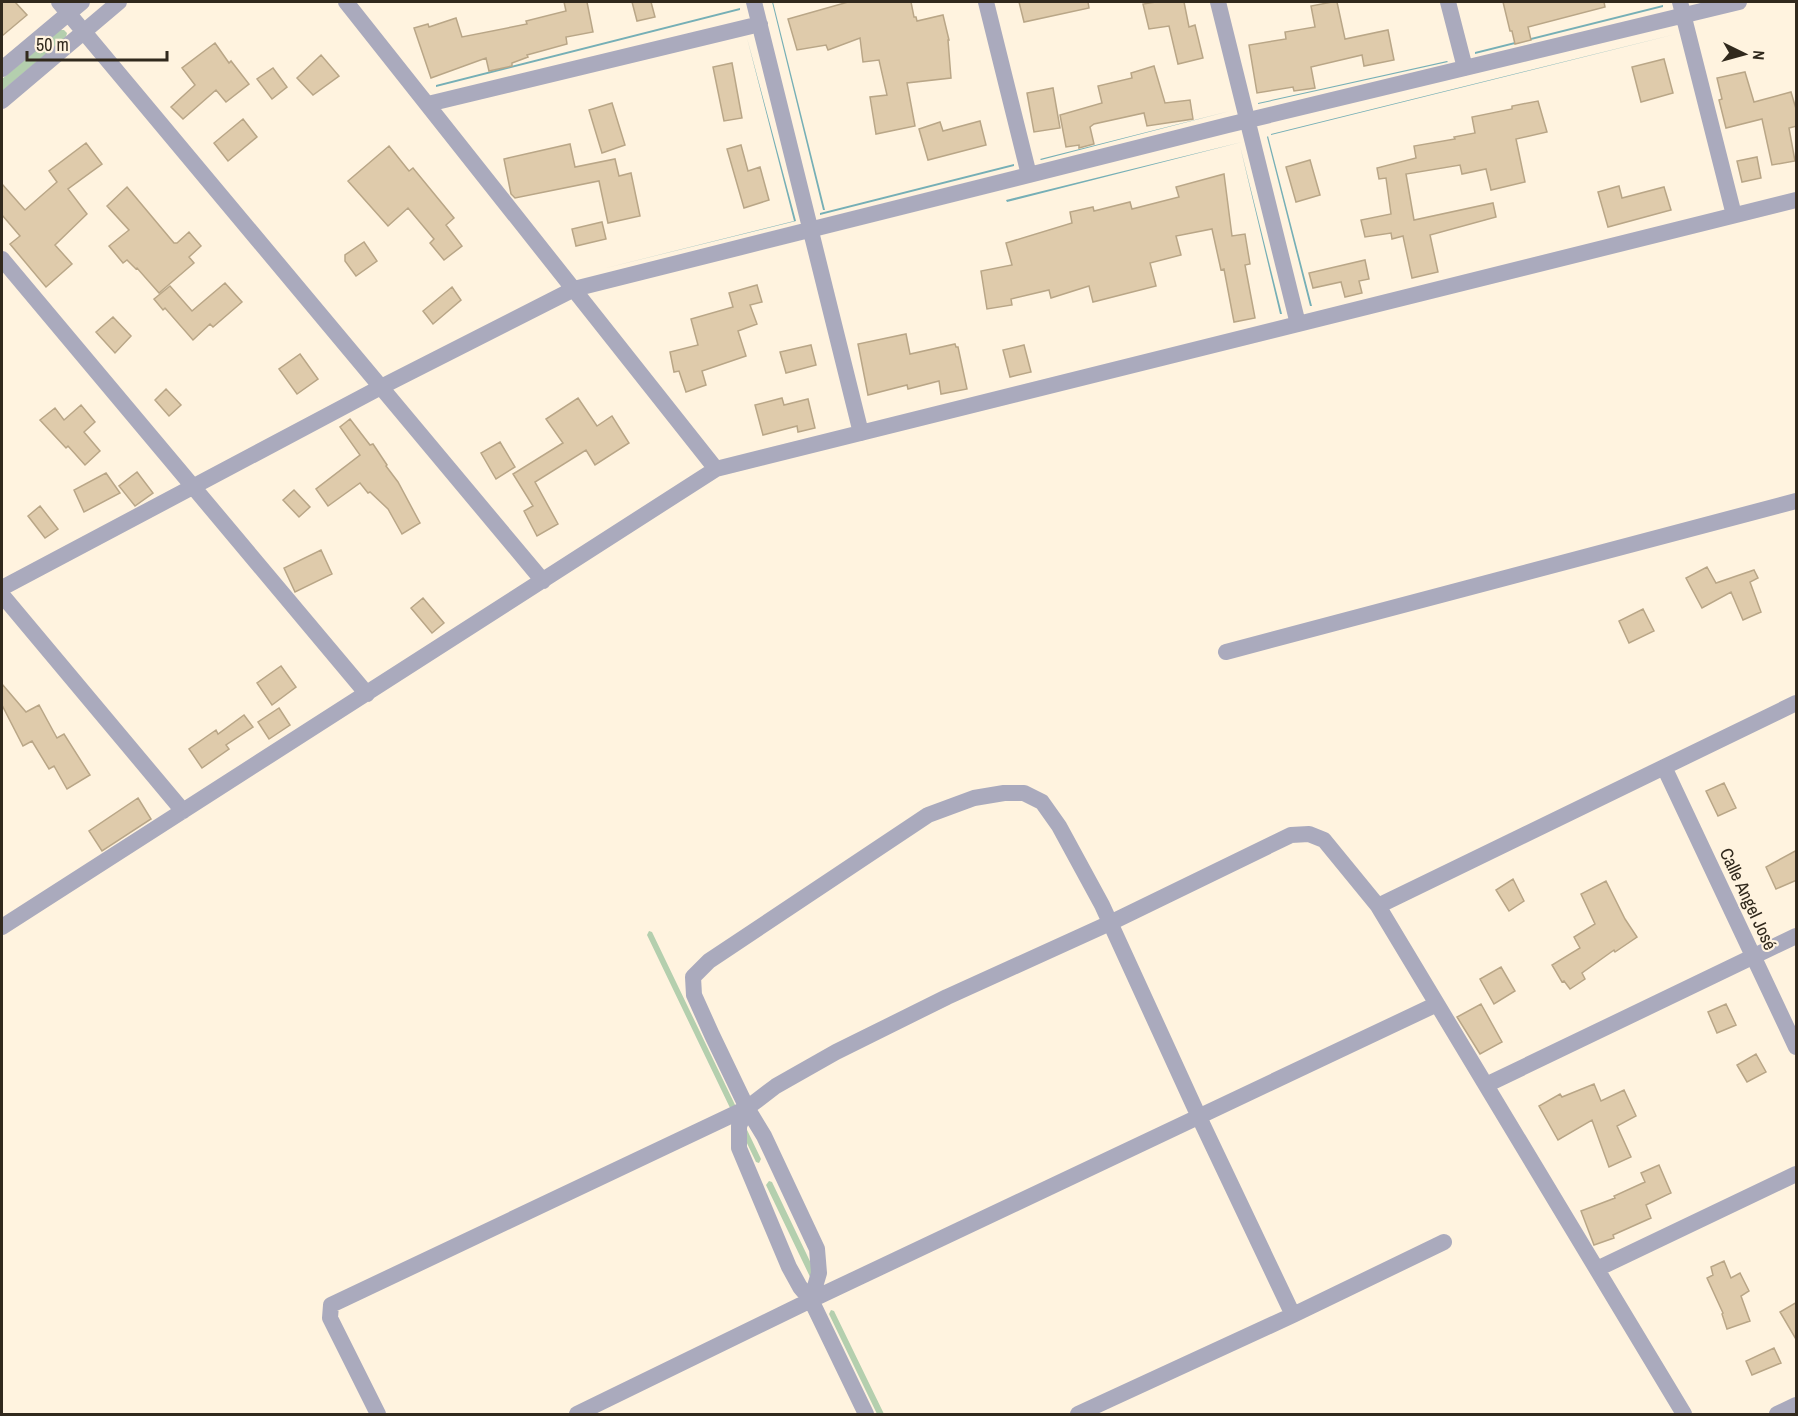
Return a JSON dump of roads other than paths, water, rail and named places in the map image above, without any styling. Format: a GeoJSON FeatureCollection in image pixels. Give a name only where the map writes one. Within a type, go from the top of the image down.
{"type":"FeatureCollection","features":[{"type":"Feature","properties":{"kind":"street"},"geometry":{"type":"LineString","coordinates":[[2,69],[63,7],[82,2]]}},
{"type":"Feature","properties":{"kind":"street"},"geometry":{"type":"LineString","coordinates":[[2,101],[119,2]]}},
{"type":"Feature","properties":{"kind":"street"},"geometry":{"type":"LineString","coordinates":[[346,2],[716,469]]}},
{"type":"Feature","properties":{"kind":"street"},"geometry":{"type":"LineString","coordinates":[[754,2],[861,433]]}},
{"type":"Feature","properties":{"kind":"street"},"geometry":{"type":"LineString","coordinates":[[986,2],[1029,175]]}},
{"type":"Feature","properties":{"kind":"street"},"geometry":{"type":"LineString","coordinates":[[1218,2],[1298,324]]}},
{"type":"Feature","properties":{"kind":"street"},"geometry":{"type":"LineString","coordinates":[[1448,2],[1465,68]]}},
{"type":"Feature","properties":{"kind":"street"},"geometry":{"type":"LineString","coordinates":[[2,588],[381,387],[574,289],[1247,120],[1465,68],[1682,8],[1739,2]]}},
{"type":"Feature","properties":{"kind":"street"},"geometry":{"type":"LineString","coordinates":[[63,7],[543,581]]}},
{"type":"Feature","properties":{"kind":"street"},"geometry":{"type":"LineString","coordinates":[[1682,8],[1734,215]]}},
{"type":"Feature","properties":{"kind":"street"},"geometry":{"type":"LineString","coordinates":[[428,104],[760,24]]}},
{"type":"Feature","properties":{"kind":"street"},"geometry":{"type":"LineString","coordinates":[[2,925],[716,469],[1797,200]]}},
{"type":"Feature","properties":{"kind":"street"},"geometry":{"type":"LineString","coordinates":[[2,259],[367,694]]}},
{"type":"Feature","properties":{"kind":"street"},"geometry":{"type":"LineString","coordinates":[[1226,652],[1797,501]]}},
{"type":"Feature","properties":{"kind":"street"},"geometry":{"type":"LineString","coordinates":[[2,595],[183,811]]}},
{"type":"Feature","properties":{"kind":"street"},"geometry":{"type":"LineString","coordinates":[[1378,906],[1797,703]]}},
{"type":"Feature","properties":{"kind":"street","name":"Calle Angel José"},"geometry":{"type":"LineString","coordinates":[[1664,767],[1797,1047]]}},
{"type":"Feature","properties":{"kind":"street"},"geometry":{"type":"LineString","coordinates":[[811,1300],[819,1273],[817,1249],[694,995],[693,978],[709,961],[928,815],[974,798],[1004,793],[1024,793],[1042,802],[1071,847],[1110,923],[1293,1315]]}},
{"type":"Feature","properties":{"kind":"street"},"geometry":{"type":"LineString","coordinates":[[378,1414],[330,1318],[331,1305],[747,1108],[776,1086],[836,1052],[947,997],[1110,923],[1291,835],[1309,834],[1324,840],[1378,906],[1684,1414]]}},
{"type":"Feature","properties":{"kind":"street"},"geometry":{"type":"LineString","coordinates":[[1486,1085],[1797,936]]}},
{"type":"Feature","properties":{"kind":"street"},"geometry":{"type":"LineString","coordinates":[[577,1414],[811,1300],[1437,1004]]}},
{"type":"Feature","properties":{"kind":"street"},"geometry":{"type":"LineString","coordinates":[[747,1108],[740,1126],[740,1148],[789,1267],[800,1287],[811,1300],[866,1414]]}},
{"type":"Feature","properties":{"kind":"street"},"geometry":{"type":"LineString","coordinates":[[1597,1269],[1797,1174]]}},
{"type":"Feature","properties":{"kind":"street"},"geometry":{"type":"LineString","coordinates":[[1078,1414],[1293,1315],[1444,1242]]}},
{"type":"Feature","properties":{"kind":"street"},"geometry":{"type":"LineString","coordinates":[[1777,1414],[1797,1405]]}},
{"type":"Feature","properties":{"kind":"water"},"geometry":{"type":"Polygon","coordinates":[[[773,2],[825,210],[823,210],[773,2]]]}},
{"type":"Feature","properties":{"kind":"water"},"geometry":{"type":"Polygon","coordinates":[[[1663,5],[1663,7],[1475,54],[1475,52],[1663,5]]]}},
{"type":"Feature","properties":{"kind":"water"},"geometry":{"type":"Polygon","coordinates":[[[740,8],[740,10],[436,87],[436,85],[740,8]]]}},
{"type":"Feature","properties":{"kind":"water"},"geometry":{"type":"Polygon","coordinates":[[[1676,34],[1271,135],[1271,134],[1676,34]]]}},
{"type":"Feature","properties":{"kind":"water"},"geometry":{"type":"Polygon","coordinates":[[[747,38],[796,221],[602,269],[794,221],[747,38]]]}},
{"type":"Feature","properties":{"kind":"water"},"geometry":{"type":"Polygon","coordinates":[[[1448,62],[1258,104],[1258,103],[1448,62]]]}},
{"type":"Feature","properties":{"kind":"water"},"geometry":{"type":"Polygon","coordinates":[[[1230,111],[1041,160],[1040,159],[1230,111]]]}},
{"type":"Feature","properties":{"kind":"water"},"geometry":{"type":"Polygon","coordinates":[[[1268,136],[1312,306],[1310,306],[1268,136]]]}},
{"type":"Feature","properties":{"kind":"water"},"geometry":{"type":"Polygon","coordinates":[[[1242,142],[1007,202],[1006,200],[1242,142]]]}},
{"type":"Feature","properties":{"kind":"water"},"geometry":{"type":"Polygon","coordinates":[[[1240,146],[1282,314],[1280,314],[1240,146]]]}},
{"type":"Feature","properties":{"kind":"water"},"geometry":{"type":"Polygon","coordinates":[[[1014,164],[1014,166],[820,215],[820,213],[1014,164]]]}}]}
